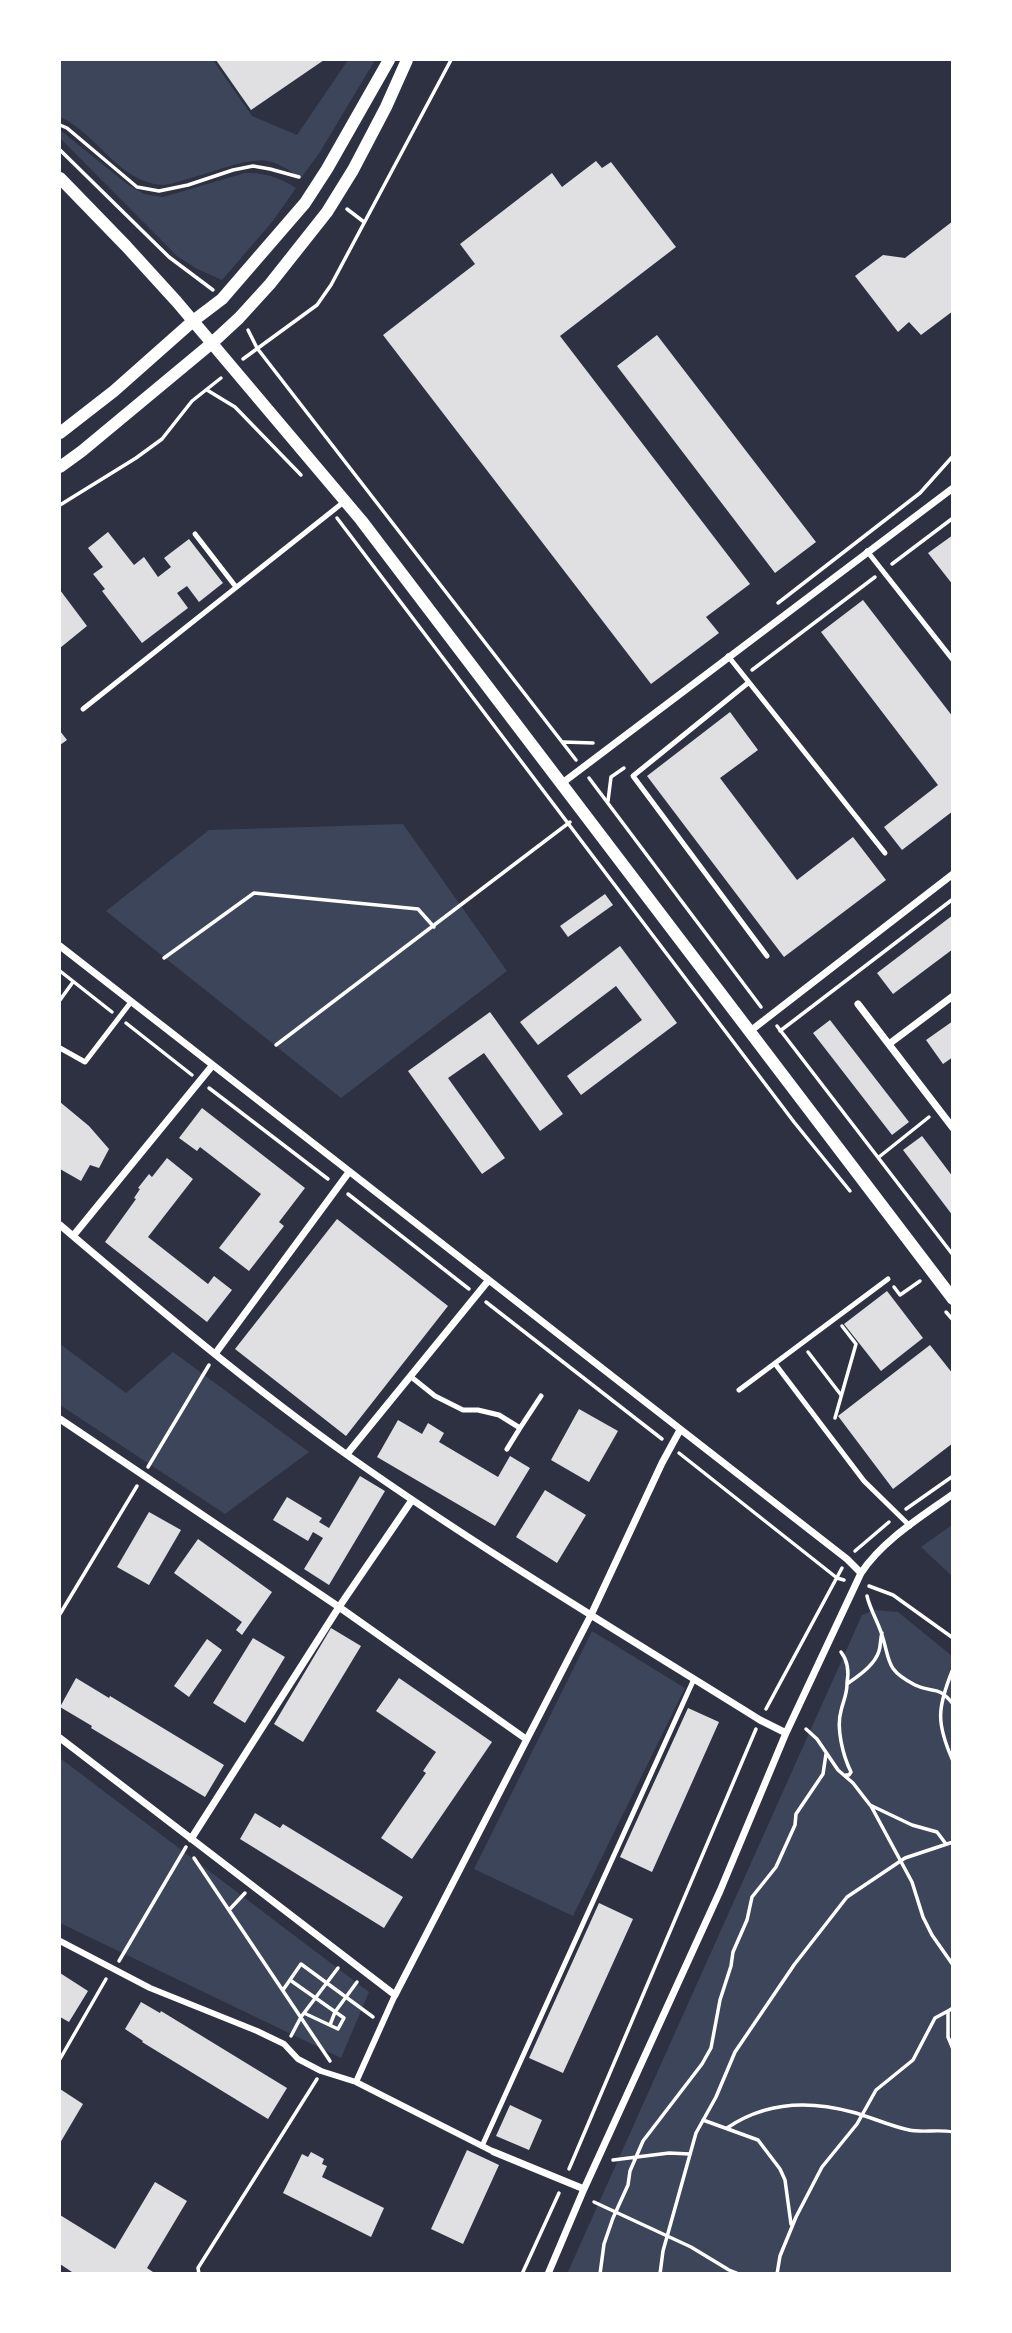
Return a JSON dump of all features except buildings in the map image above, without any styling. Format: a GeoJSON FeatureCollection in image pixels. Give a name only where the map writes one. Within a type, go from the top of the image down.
{"type":"FeatureCollection","features":[{"type":"Feature","properties":{"kind":"street"},"geometry":{"type":"LineString","coordinates":[[60,433],[222,299],[306,203],[390,60]]}},
{"type":"Feature","properties":{"kind":"street"},"geometry":{"type":"LineString","coordinates":[[60,467],[212,344],[270,284],[327,212],[359,160],[407,60]]}},
{"type":"Feature","properties":{"kind":"street"},"geometry":{"type":"LineString","coordinates":[[60,178],[193,321],[345,501],[749,1032],[949,1305]]}},
{"type":"Feature","properties":{"kind":"street"},"geometry":{"type":"LineString","coordinates":[[561,784],[953,488]]}},
{"type":"Feature","properties":{"kind":"street"},"geometry":{"type":"LineString","coordinates":[[749,1032],[953,874]]}},
{"type":"Feature","properties":{"kind":"street"},"geometry":{"type":"LineString","coordinates":[[60,946],[847,1559],[861,1573]]}},
{"type":"Feature","properties":{"kind":"street"},"geometry":{"type":"LineString","coordinates":[[889,1044],[953,996]]}},
{"type":"Feature","properties":{"kind":"street"},"geometry":{"type":"LineString","coordinates":[[858,1004],[953,1128]]}},
{"type":"Feature","properties":{"kind":"street"},"geometry":{"type":"LineString","coordinates":[[73,1236],[212,1066]]}},
{"type":"Feature","properties":{"kind":"street"},"geometry":{"type":"LineString","coordinates":[[215,1354],[349,1172]]}},
{"type":"Feature","properties":{"kind":"street"},"geometry":{"type":"LineString","coordinates":[[60,1225],[215,1354],[412,1500],[591,1615],[760,1720],[786,1733]]}},
{"type":"Feature","properties":{"kind":"street"},"geometry":{"type":"LineString","coordinates":[[347,1454],[488,1281]]}},
{"type":"Feature","properties":{"kind":"street"},"geometry":{"type":"LineString","coordinates":[[60,1419],[339,1607],[526,1740]]}},
{"type":"Feature","properties":{"kind":"street"},"geometry":{"type":"LineString","coordinates":[[356,2082],[395,1995],[591,1615],[680,1430]]}},
{"type":"Feature","properties":{"kind":"street"},"geometry":{"type":"LineString","coordinates":[[548,2273],[583,2189],[720,1891],[786,1733],[861,1573],[878,1553],[953,1494]]}},
{"type":"Feature","properties":{"kind":"street"},"geometry":{"type":"LineString","coordinates":[[188,1843],[339,1607],[412,1500]]}},
{"type":"Feature","properties":{"kind":"street"},"geometry":{"type":"LineString","coordinates":[[60,1738],[188,1843],[252,1886],[395,1995]]}},
{"type":"Feature","properties":{"kind":"street"},"geometry":{"type":"LineString","coordinates":[[60,1941],[150,1988],[257,2031],[286,2046],[298,2059],[321,2071],[356,2082],[481,2146],[583,2189]]}},
{"type":"Feature","properties":{"kind":"lane"},"geometry":{"type":"LineString","coordinates":[[83,709],[345,501]]}},
{"type":"Feature","properties":{"kind":"lane"},"geometry":{"type":"LineString","coordinates":[[195,534],[236,587]]}},
{"type":"Feature","properties":{"kind":"lane"},"geometry":{"type":"LineString","coordinates":[[867,551],[953,660]]}},
{"type":"Feature","properties":{"kind":"lane"},"geometry":{"type":"LineString","coordinates":[[728,656],[885,853]]}},
{"type":"Feature","properties":{"kind":"lane"},"geometry":{"type":"LineString","coordinates":[[748,683],[633,776],[767,956]]}},
{"type":"Feature","properties":{"kind":"lane"},"geometry":{"type":"LineString","coordinates":[[60,1048],[85,1062],[131,1002]]}},
{"type":"Feature","properties":{"kind":"lane"},"geometry":{"type":"LineString","coordinates":[[739,1390],[888,1279]]}},
{"type":"Feature","properties":{"kind":"lane"},"geometry":{"type":"LineString","coordinates":[[776,1365],[864,1481],[910,1526]]}},
{"type":"Feature","properties":{"kind":"lane"},"geometry":{"type":"LineString","coordinates":[[410,1376],[435,1396],[463,1410],[499,1415],[520,1428]]}},
{"type":"Feature","properties":{"kind":"lane"},"geometry":{"type":"LineString","coordinates":[[507,1448],[541,1396]]}},
{"type":"Feature","properties":{"kind":"lane"},"geometry":{"type":"LineString","coordinates":[[481,2146],[694,1679]]}},
{"type":"Feature","properties":{"kind":"path"},"geometry":{"type":"LineString","coordinates":[[60,505],[162,439],[192,401],[257,348],[317,305],[331,285],[452,60]]}},
{"type":"Feature","properties":{"kind":"path"},"geometry":{"type":"LineString","coordinates":[[60,125],[137,187],[159,191],[253,166],[299,177]]}},
{"type":"Feature","properties":{"kind":"path"},"geometry":{"type":"LineString","coordinates":[[60,150],[169,257],[222,299]]}},
{"type":"Feature","properties":{"kind":"path"},"geometry":{"type":"LineString","coordinates":[[345,208],[364,222]]}},
{"type":"Feature","properties":{"kind":"path"},"geometry":{"type":"LineString","coordinates":[[239,318],[257,348],[608,801],[768,1017],[953,1255]]}},
{"type":"Feature","properties":{"kind":"path"},"geometry":{"type":"LineString","coordinates":[[206,390],[235,407],[301,475]]}},
{"type":"Feature","properties":{"kind":"path"},"geometry":{"type":"LineString","coordinates":[[772,607],[920,493],[953,456]]}},
{"type":"Feature","properties":{"kind":"path"},"geometry":{"type":"LineString","coordinates":[[332,511],[794,1122],[853,1195]]}},
{"type":"Feature","properties":{"kind":"path"},"geometry":{"type":"LineString","coordinates":[[743,677],[953,518]]}},
{"type":"Feature","properties":{"kind":"path"},"geometry":{"type":"LineString","coordinates":[[562,742],[593,744],[603,736]]}},
{"type":"Feature","properties":{"kind":"path"},"geometry":{"type":"LineString","coordinates":[[608,801],[611,777],[626,765]]}},
{"type":"Feature","properties":{"kind":"path"},"geometry":{"type":"LineString","coordinates":[[276,1045],[582,812]]}},
{"type":"Feature","properties":{"kind":"path"},"geometry":{"type":"LineString","coordinates":[[164,958],[254,893],[418,909],[434,927]]}},
{"type":"Feature","properties":{"kind":"path"},"geometry":{"type":"LineString","coordinates":[[780,1031],[953,899]]}},
{"type":"Feature","properties":{"kind":"path"},"geometry":{"type":"LineString","coordinates":[[60,971],[837,1578],[872,1586],[893,1595],[953,1638]]}},
{"type":"Feature","properties":{"kind":"path"},"geometry":{"type":"LineString","coordinates":[[60,1000],[73,982]]}},
{"type":"Feature","properties":{"kind":"path"},"geometry":{"type":"LineString","coordinates":[[879,1157],[938,1110]]}},
{"type":"Feature","properties":{"kind":"path"},"geometry":{"type":"LineString","coordinates":[[913,1214],[919,1209]]}},
{"type":"Feature","properties":{"kind":"path"},"geometry":{"type":"LineString","coordinates":[[904,1292],[922,1280]]}},
{"type":"Feature","properties":{"kind":"path"},"geometry":{"type":"LineString","coordinates":[[949,1305],[953,1320]]}},
{"type":"Feature","properties":{"kind":"path"},"geometry":{"type":"LineString","coordinates":[[835,1418],[856,1344],[836,1319]]}},
{"type":"Feature","properties":{"kind":"path"},"geometry":{"type":"LineString","coordinates":[[802,1345],[841,1395]]}},
{"type":"Feature","properties":{"kind":"path"},"geometry":{"type":"LineString","coordinates":[[522,2273],[760,1720],[847,1559]]}},
{"type":"Feature","properties":{"kind":"path"},"geometry":{"type":"LineString","coordinates":[[867,1596],[882,1633],[888,1662],[897,1674],[918,1687],[944,1693],[953,1704]]}},
{"type":"Feature","properties":{"kind":"path"},"geometry":{"type":"LineString","coordinates":[[847,1684],[856,1679],[879,1653],[882,1633]]}},
{"type":"Feature","properties":{"kind":"path"},"geometry":{"type":"LineString","coordinates":[[841,1652],[848,1669],[847,1695],[841,1710],[841,1732],[844,1756],[850,1773],[844,1774]]}},
{"type":"Feature","properties":{"kind":"path"},"geometry":{"type":"LineString","coordinates":[[953,1669],[939,1718],[953,1762]]}},
{"type":"Feature","properties":{"kind":"path"},"geometry":{"type":"LineString","coordinates":[[806,1729],[870,1805],[912,1882],[932,1935],[953,1965]]}},
{"type":"Feature","properties":{"kind":"path"},"geometry":{"type":"LineString","coordinates":[[600,2273],[602,2251],[643,2141],[709,2051],[733,1952],[747,1920],[752,1897],[776,1867],[795,1825],[796,1814],[822,1774],[826,1754]]}},
{"type":"Feature","properties":{"kind":"path"},"geometry":{"type":"LineString","coordinates":[[870,1805],[912,1825],[937,1832],[946,1844]]}},
{"type":"Feature","properties":{"kind":"path"},"geometry":{"type":"LineString","coordinates":[[660,2273],[667,2236],[696,2133],[716,2097],[735,2052],[794,1965],[847,1897],[901,1861],[953,1842]]}},
{"type":"Feature","properties":{"kind":"path"},"geometry":{"type":"LineString","coordinates":[[60,2059],[188,1843],[283,1990],[303,2015],[341,2077]]}},
{"type":"Feature","properties":{"kind":"path"},"geometry":{"type":"LineString","coordinates":[[230,1909],[252,1886]]}},
{"type":"Feature","properties":{"kind":"path"},"geometry":{"type":"LineString","coordinates":[[286,2046],[303,2015],[346,1957]]}},
{"type":"Feature","properties":{"kind":"path"},"geometry":{"type":"LineString","coordinates":[[283,1990],[301,1964],[383,2022]]}},
{"type":"Feature","properties":{"kind":"path"},"geometry":{"type":"LineString","coordinates":[[330,2025],[335,2012],[365,1972]]}},
{"type":"Feature","properties":{"kind":"path"},"geometry":{"type":"LineString","coordinates":[[290,1980],[344,2018],[338,2029],[303,2015]]}},
{"type":"Feature","properties":{"kind":"path"},"geometry":{"type":"LineString","coordinates":[[950,2009],[948,2037],[953,2049]]}},
{"type":"Feature","properties":{"kind":"path"},"geometry":{"type":"LineString","coordinates":[[777,2273],[791,2227],[822,2167],[862,2116],[876,2090],[913,2060],[935,2018],[950,2009]]}},
{"type":"Feature","properties":{"kind":"path"},"geometry":{"type":"LineString","coordinates":[[199,2273],[198,2268],[321,2071]]}},
{"type":"Feature","properties":{"kind":"path"},"geometry":{"type":"LineString","coordinates":[[727,2128],[755,2112],[790,2105],[825,2106],[911,2130],[953,2132]]}},
{"type":"Feature","properties":{"kind":"path"},"geometry":{"type":"LineString","coordinates":[[703,2119],[758,2140],[780,2169],[788,2193],[791,2227]]}},
{"type":"Feature","properties":{"kind":"path"},"geometry":{"type":"LineString","coordinates":[[613,2160],[668,2152],[690,2154]]}},
{"type":"Feature","properties":{"kind":"path"},"geometry":{"type":"LineString","coordinates":[[594,2202],[739,2273]]}},
{"type":"Feature","properties":{"kind":"shaded area"},"geometry":{"type":"Polygon","coordinates":[[[60,60],[213,60],[252,116],[297,135],[348,60],[375,60],[320,152],[301,178],[276,164],[258,161],[162,185],[133,175],[73,124],[60,117],[60,60]]]}},
{"type":"Feature","properties":{"kind":"shaded area"},"geometry":{"type":"Polygon","coordinates":[[[60,130],[127,184],[144,194],[163,197],[245,173],[271,176],[296,188],[272,222],[222,280],[177,256],[60,138],[60,130]]]}},
{"type":"Feature","properties":{"kind":"shaded area"},"geometry":{"type":"Polygon","coordinates":[[[403,824],[507,971],[341,1098],[106,911],[209,830],[403,824]]]}},
{"type":"Feature","properties":{"kind":"shaded area"},"geometry":{"type":"Polygon","coordinates":[[[60,1344],[126,1393],[173,1352],[309,1452],[225,1514],[60,1405],[60,1344]]]}},
{"type":"Feature","properties":{"kind":"shaded area"},"geometry":{"type":"Polygon","coordinates":[[[952,1525],[952,1576],[921,1547],[952,1525]]]}},
{"type":"Feature","properties":{"kind":"shaded area"},"geometry":{"type":"Polygon","coordinates":[[[875,1610],[898,1612],[952,1656],[952,2273],[567,2274],[862,1615],[875,1610]]]}},
{"type":"Feature","properties":{"kind":"shaded area"},"geometry":{"type":"Polygon","coordinates":[[[592,1631],[685,1688],[573,1916],[474,1869],[592,1631]]]}},
{"type":"Feature","properties":{"kind":"shaded area"},"geometry":{"type":"Polygon","coordinates":[[[60,1758],[369,1992],[341,2058],[60,1923],[60,1758]]]}}]}
